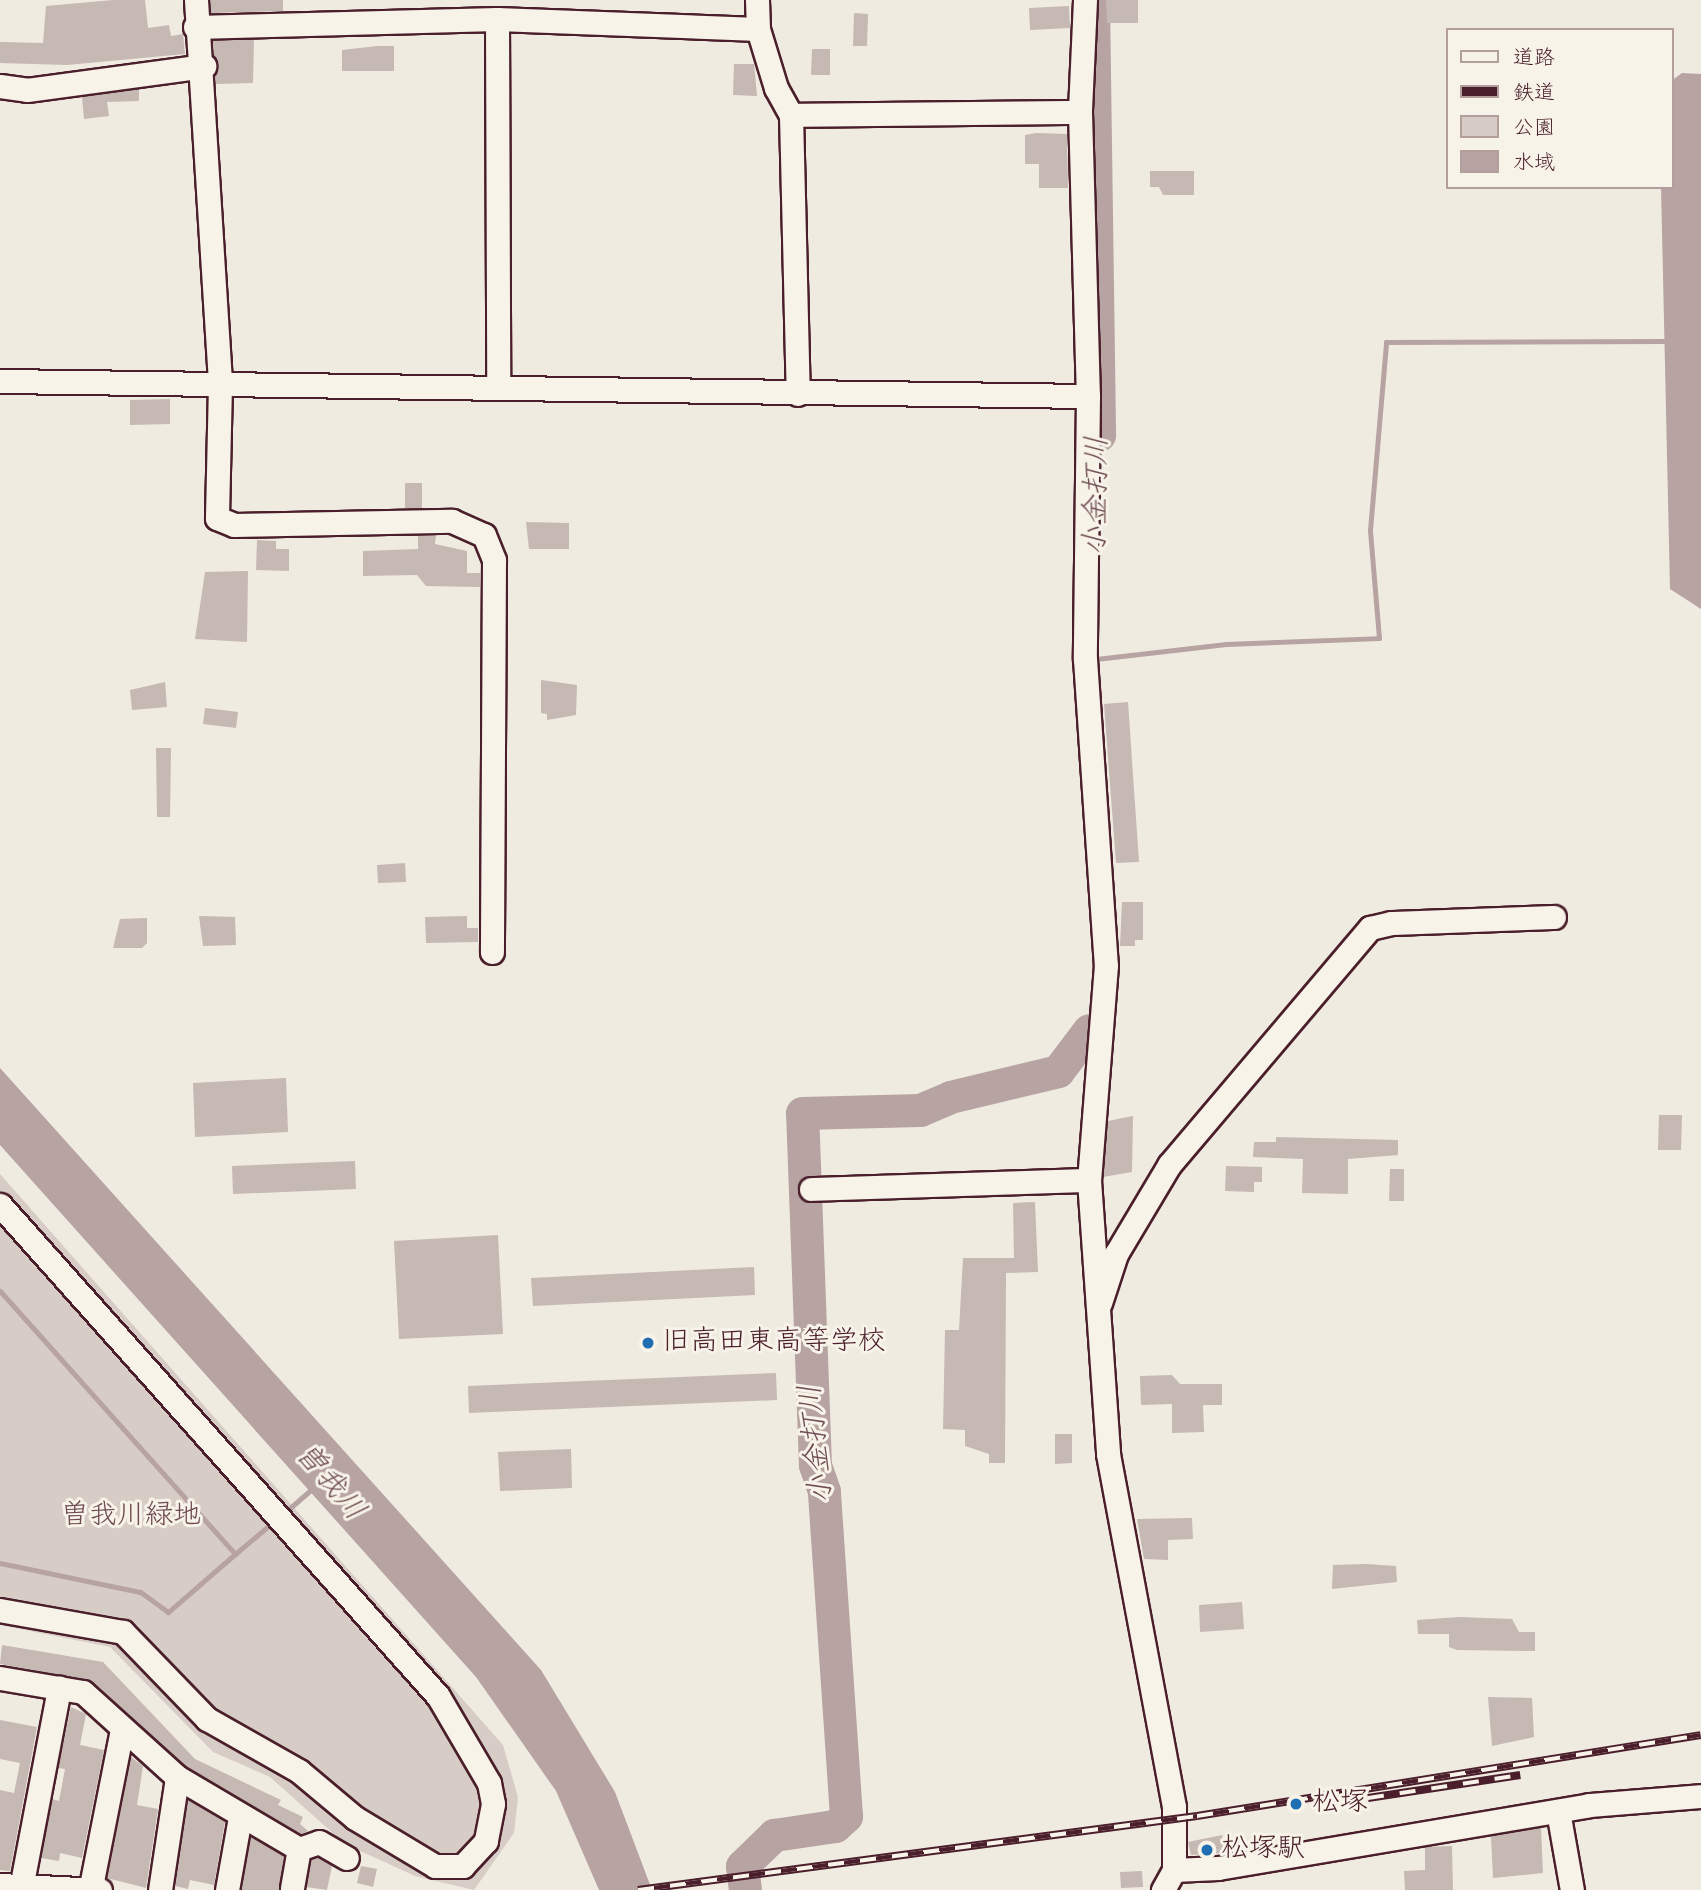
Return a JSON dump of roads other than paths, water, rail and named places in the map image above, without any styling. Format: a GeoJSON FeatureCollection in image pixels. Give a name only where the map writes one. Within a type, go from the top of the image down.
{"type":"FeatureCollection","features":[{"type":"Feature","properties":{"kind":"street"},"geometry":{"type":"LineString","coordinates":[[196,0],[195,27],[204,66],[220,384],[217,518],[234,525],[452,521],[484,536],[494,560],[492,952]]}},
{"type":"Feature","properties":{"kind":"street"},"geometry":{"type":"LineString","coordinates":[[757,0],[758,29],[776,88],[791,115],[798,394]]}},
{"type":"Feature","properties":{"kind":"street"},"geometry":{"type":"LineString","coordinates":[[1085,0],[1080,112],[1088,396],[1086,659],[1106,965],[1089,1180],[1096,1316],[1111,1468],[1174,1807],[1169,1880],[1218,1868],[1558,1811],[1701,1796]]}},
{"type":"Feature","properties":{"kind":"street"},"geometry":{"type":"LineString","coordinates":[[195,27],[497,19],[758,29]]}},
{"type":"Feature","properties":{"kind":"street"},"geometry":{"type":"LineString","coordinates":[[497,19],[498,386]]}},
{"type":"Feature","properties":{"kind":"street"},"geometry":{"type":"LineString","coordinates":[[0,86],[27,90],[204,66]]}},
{"type":"Feature","properties":{"kind":"street"},"geometry":{"type":"LineString","coordinates":[[791,115],[1080,112]]}},
{"type":"Feature","properties":{"kind":"street"},"geometry":{"type":"LineString","coordinates":[[0,381],[1088,396]]}},
{"type":"Feature","properties":{"kind":"street"},"geometry":{"type":"LineString","coordinates":[[1096,1316],[1116,1254],[1169,1165],[1370,928],[1391,923],[1554,918]]}},
{"type":"Feature","properties":{"kind":"street"},"geometry":{"type":"LineString","coordinates":[[811,1189],[1089,1180]]}},
{"type":"Feature","properties":{"kind":"street"},"geometry":{"type":"LineString","coordinates":[[0,1205],[438,1696],[489,1783],[493,1804],[486,1842],[463,1866],[435,1866],[355,1818],[299,1771],[207,1719],[124,1632],[0,1610]]}},
{"type":"Feature","properties":{"kind":"street"},"geometry":{"type":"LineString","coordinates":[[0,1678],[83,1692],[177,1777],[240,1817],[299,1849],[319,1842],[347,1858]]}},
{"type":"Feature","properties":{"kind":"street"},"geometry":{"type":"LineString","coordinates":[[59,1688],[11,1887],[95,1888],[122,1729]]}},
{"type":"Feature","properties":{"kind":"street"},"geometry":{"type":"LineString","coordinates":[[160,1890],[177,1777]]}},
{"type":"Feature","properties":{"kind":"street"},"geometry":{"type":"LineString","coordinates":[[1558,1811],[1572,1890]]}},
{"type":"Feature","properties":{"kind":"street"},"geometry":{"type":"LineString","coordinates":[[227,1890],[240,1817]]}},
{"type":"Feature","properties":{"kind":"street"},"geometry":{"type":"LineString","coordinates":[[292,1888],[299,1849]]}},
{"type":"Feature","properties":{"kind":"water"},"geometry":{"type":"Polygon","coordinates":[[[1682,73],[1701,74],[1701,609],[1670,589],[1661,189],[1673,189],[1673,80],[1682,73]]]}},
{"type":"Feature","properties":{"kind":"water","name":"曽我川"},"geometry":{"type":"Polygon","coordinates":[[[0,1068],[541,1670],[615,1792],[652,1890],[599,1890],[556,1791],[476,1677],[0,1145],[0,1068]]]}},
{"type":"Feature","properties":{"kind":"waterway","name":"小金打川"},"geometry":{"type":"LineString","coordinates":[[1093,0],[1099,435]]}},
{"type":"Feature","properties":{"kind":"waterway"},"geometry":{"type":"LineString","coordinates":[[1096,659],[1226,644],[1379,638],[1370,530],[1386,342],[1666,341]]}},
{"type":"Feature","properties":{"kind":"waterway","name":"小金打川"},"geometry":{"type":"LineString","coordinates":[[745,1890],[742,1866],[774,1835],[835,1826],[846,1816],[824,1491],[815,1465],[802,1113],[920,1110],[950,1097],[1058,1071],[1089,1030]]}},
{"type":"Feature","properties":{"kind":"waterway"},"geometry":{"type":"LineString","coordinates":[[0,1291],[235,1554],[168,1612],[140,1592],[0,1563]]}},
{"type":"Feature","properties":{"kind":"waterway","name":"曽我川"},"geometry":{"type":"LineString","coordinates":[[283,1514],[313,1488]]}},
{"type":"Feature","properties":{"kind":"waterway"},"geometry":{"type":"LineString","coordinates":[[235,1554],[273,1522]]}},
{"type":"Feature","properties":{"kind":"railway"},"geometry":{"type":"LineString","coordinates":[[638,1890],[1197,1816],[1701,1735]]}},
{"type":"Feature","properties":{"kind":"railway"},"geometry":{"type":"LineString","coordinates":[[1368,1798],[1520,1775]]}},
{"type":"Feature","properties":{"kind":"place","name":"旧高田東高等学校"},"geometry":{"type":"Point","coordinates":[648,1343]}},
{"type":"Feature","properties":{"kind":"place","name":"松塚"},"geometry":{"type":"Point","coordinates":[1296,1804]}},
{"type":"Feature","properties":{"kind":"place","name":"松塚駅"},"geometry":{"type":"Point","coordinates":[1207,1850]}},
{"type":"Feature","properties":{"kind":"park label","name":"曽我川緑地"},"geometry":{"type":"Point","coordinates":[131,1517]}}]}
